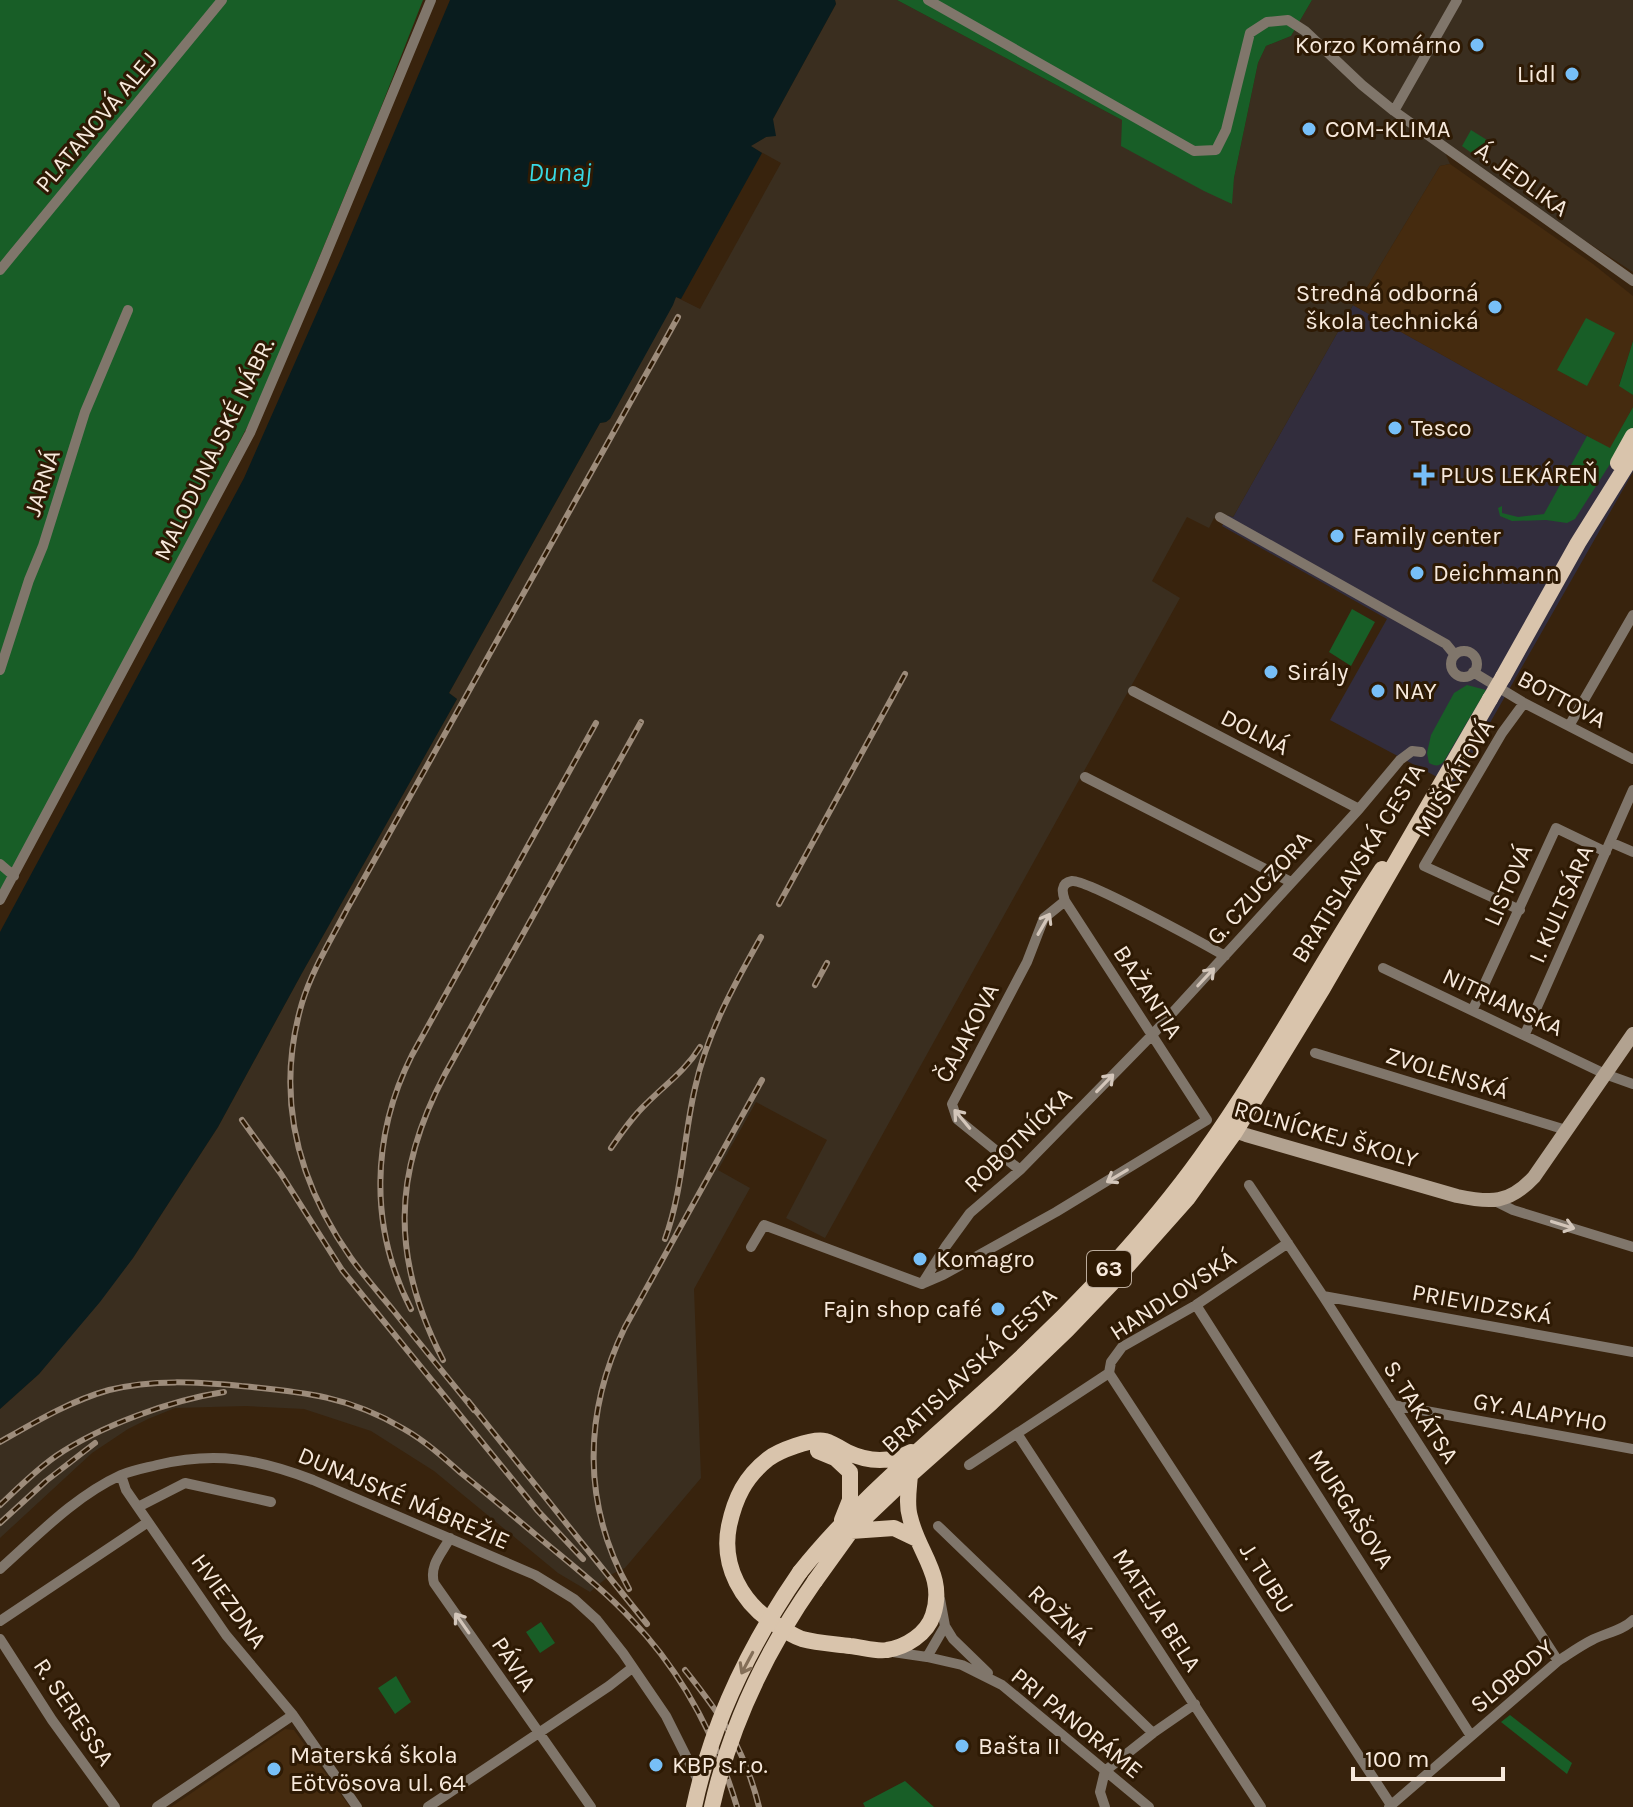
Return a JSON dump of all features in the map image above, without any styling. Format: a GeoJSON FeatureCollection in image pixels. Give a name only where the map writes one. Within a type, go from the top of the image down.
{"type":"FeatureCollection","features":[{"type":"Feature","properties":{"kind":"main road","name":"BRATISLAVSKÁ CESTA"},"geometry":{"type":"LineString","coordinates":[[1578,543],[1633,436]]}},
{"type":"Feature","properties":{"kind":"main road","name":"BRATISLAVSKÁ CESTA"},"geometry":{"type":"LineString","coordinates":[[706,1806],[702,1767],[710,1743],[734,1687],[775,1611],[808,1576],[845,1528],[923,1446],[1006,1372],[1109,1269],[1185,1179],[1265,1059],[1343,928],[1490,699],[1578,543],[1633,455]]}},
{"type":"Feature","properties":{"kind":"main road"},"geometry":{"type":"LineString","coordinates":[[1495,1201],[1509,1197],[1525,1186],[1543,1165],[1633,1034]]}},
{"type":"Feature","properties":{"kind":"main road","name":"BRATISLAVSKÁ CESTA"},"geometry":{"type":"LineString","coordinates":[[845,1528],[1010,1386],[1114,1281],[1187,1199],[1222,1126]]}},
{"type":"Feature","properties":{"kind":"main road","name":"ROĽNÍCKEJ ŠKOLY"},"geometry":{"type":"LineString","coordinates":[[1222,1126],[1457,1196],[1495,1201]]}},
{"type":"Feature","properties":{"kind":"main road"},"geometry":{"type":"LineString","coordinates":[[910,1475],[909,1515],[937,1583],[932,1619],[912,1641],[885,1650],[802,1639],[754,1608],[740,1590],[730,1563],[730,1521],[739,1492],[773,1455],[791,1447],[823,1440],[859,1457],[878,1460],[897,1459],[923,1446]]}},
{"type":"Feature","properties":{"kind":"main road"},"geometry":{"type":"LineString","coordinates":[[801,1445],[835,1458],[850,1472],[850,1500],[845,1528],[894,1528],[917,1539]]}},
{"type":"Feature","properties":{"kind":"street","name":"PLATANOVÁ ALEJ"},"geometry":{"type":"LineString","coordinates":[[0,270],[222,0]]}},
{"type":"Feature","properties":{"kind":"street","name":"MALODUNAJSKÉ NÁBR."},"geometry":{"type":"LineString","coordinates":[[0,900],[250,433],[431,0]]}},
{"type":"Feature","properties":{"kind":"street","name":"Á. JEDLIKA"},"geometry":{"type":"LineString","coordinates":[[928,0],[1194,151],[1216,150],[1226,130],[1250,33],[1267,22],[1288,20],[1305,31],[1394,111],[1631,279]]}},
{"type":"Feature","properties":{"kind":"street"},"geometry":{"type":"LineString","coordinates":[[1394,111],[1457,0]]}},
{"type":"Feature","properties":{"kind":"street","name":"JARNÁ"},"geometry":{"type":"LineString","coordinates":[[0,670],[85,412],[128,310]]}},
{"type":"Feature","properties":{"kind":"street"},"geometry":{"type":"LineString","coordinates":[[1220,517],[1446,644],[1455,655]]}},
{"type":"Feature","properties":{"kind":"street"},"geometry":{"type":"LineString","coordinates":[[1569,726],[1633,615]]}},
{"type":"Feature","properties":{"kind":"street"},"geometry":{"type":"LineString","coordinates":[[1463,652],[1471,654],[1476,663],[1473,672],[1463,677],[1455,674],[1451,666],[1455,655],[1463,652]]}},
{"type":"Feature","properties":{"kind":"street","name":"BOTTOVA"},"geometry":{"type":"LineString","coordinates":[[1473,672],[1524,703],[1633,759]]}},
{"type":"Feature","properties":{"kind":"street","name":"DOLNÁ"},"geometry":{"type":"LineString","coordinates":[[1133,691],[1359,809]]}},
{"type":"Feature","properties":{"kind":"street","name":"MUŠKÁTOVÁ"},"geometry":{"type":"LineString","coordinates":[[1520,910],[1424,866],[1502,733],[1524,703]]}},
{"type":"Feature","properties":{"kind":"street","name":"G. CZUCZORA"},"geometry":{"type":"LineString","coordinates":[[1153,1034],[1394,767],[1412,751],[1421,752]]}},
{"type":"Feature","properties":{"kind":"street"},"geometry":{"type":"LineString","coordinates":[[1085,777],[1291,882]]}},
{"type":"Feature","properties":{"kind":"street","name":"I. KULTSÁRA"},"geometry":{"type":"LineString","coordinates":[[1525,1034],[1633,790]]}},
{"type":"Feature","properties":{"kind":"street","name":"LISTOVÁ"},"geometry":{"type":"LineString","coordinates":[[1473,1009],[1556,828],[1608,847]]}},
{"type":"Feature","properties":{"kind":"street"},"geometry":{"type":"LineString","coordinates":[[1608,847],[1633,852]]}},
{"type":"Feature","properties":{"kind":"street"},"geometry":{"type":"LineString","coordinates":[[0,864],[14,876]]}},
{"type":"Feature","properties":{"kind":"street"},"geometry":{"type":"LineString","coordinates":[[1065,901],[1062,892],[1065,884],[1081,882],[1225,956]]}},
{"type":"Feature","properties":{"kind":"street","name":"BAŽANTIA"},"geometry":{"type":"LineString","coordinates":[[1065,901],[1153,1034],[1222,1126]]}},
{"type":"Feature","properties":{"kind":"street","name":"ČAJAKOVA"},"geometry":{"type":"LineString","coordinates":[[1020,1170],[957,1119],[952,1104],[1027,962],[1044,918],[1065,901]]}},
{"type":"Feature","properties":{"kind":"street","name":"NITRIANSKA"},"geometry":{"type":"LineString","coordinates":[[1383,968],[1605,1074],[1633,1084]]}},
{"type":"Feature","properties":{"kind":"street","name":"ROBOTNÍCKA"},"geometry":{"type":"LineString","coordinates":[[922,1284],[970,1213],[1020,1170],[1153,1034]]}},
{"type":"Feature","properties":{"kind":"street","name":"ZVOLENSKÁ"},"geometry":{"type":"LineString","coordinates":[[1315,1053],[1566,1130]]}},
{"type":"Feature","properties":{"kind":"street","name":"ROĽNÍCKEJ ŠKOLY"},"geometry":{"type":"LineString","coordinates":[[922,1284],[1222,1126]]}},
{"type":"Feature","properties":{"kind":"street","name":"S. TAKÁTSA"},"geometry":{"type":"LineString","coordinates":[[1249,1185],[1558,1661]]}},
{"type":"Feature","properties":{"kind":"street"},"geometry":{"type":"LineString","coordinates":[[1495,1201],[1513,1210],[1633,1247]]}},
{"type":"Feature","properties":{"kind":"street"},"geometry":{"type":"LineString","coordinates":[[751,1247],[764,1225],[922,1284]]}},
{"type":"Feature","properties":{"kind":"street","name":"HANDLOVSKÁ"},"geometry":{"type":"LineString","coordinates":[[969,1465],[1109,1373],[1111,1362],[1122,1347],[1196,1305],[1288,1243]]}},
{"type":"Feature","properties":{"kind":"street","name":"PRIEVIDZSKÁ"},"geometry":{"type":"LineString","coordinates":[[1323,1296],[1633,1352]]}},
{"type":"Feature","properties":{"kind":"street","name":"MURGAŠOVA"},"geometry":{"type":"LineString","coordinates":[[1196,1305],[1471,1736]]}},
{"type":"Feature","properties":{"kind":"street","name":"J. TUBU"},"geometry":{"type":"LineString","coordinates":[[1109,1373],[1390,1806]]}},
{"type":"Feature","properties":{"kind":"street","name":"GY. ALAPYHO"},"geometry":{"type":"LineString","coordinates":[[1393,1405],[1633,1449]]}},
{"type":"Feature","properties":{"kind":"street","name":"MATEJA BELA"},"geometry":{"type":"LineString","coordinates":[[1018,1435],[1261,1807]]}},
{"type":"Feature","properties":{"kind":"street","name":"DUNAJSKÉ NÁBREŽIE"},"geometry":{"type":"LineString","coordinates":[[0,1569],[76,1503],[121,1475],[178,1460],[218,1457],[279,1467],[450,1538],[548,1582],[574,1599],[608,1632],[666,1716],[706,1806]]}},
{"type":"Feature","properties":{"kind":"street","name":"HVIEZDNA"},"geometry":{"type":"LineString","coordinates":[[121,1475],[126,1490],[226,1635],[293,1715],[357,1807]]}},
{"type":"Feature","properties":{"kind":"street"},"geometry":{"type":"LineString","coordinates":[[138,1507],[185,1483],[271,1502]]}},
{"type":"Feature","properties":{"kind":"street"},"geometry":{"type":"LineString","coordinates":[[0,1621],[148,1522]]}},
{"type":"Feature","properties":{"kind":"street","name":"ROŽNÁ"},"geometry":{"type":"LineString","coordinates":[[938,1526],[1153,1733]]}},
{"type":"Feature","properties":{"kind":"street","name":"PÁVIA"},"geometry":{"type":"LineString","coordinates":[[450,1538],[435,1562],[432,1574],[434,1583],[591,1807]]}},
{"type":"Feature","properties":{"kind":"street"},"geometry":{"type":"LineString","coordinates":[[937,1583],[945,1626],[963,1651],[1002,1685]]}},
{"type":"Feature","properties":{"kind":"street","name":"SLOBODY"},"geometry":{"type":"LineString","coordinates":[[1390,1806],[1558,1661],[1595,1638],[1632,1624]]}},
{"type":"Feature","properties":{"kind":"street"},"geometry":{"type":"LineString","coordinates":[[927,1657],[945,1626]]}},
{"type":"Feature","properties":{"kind":"street"},"geometry":{"type":"LineString","coordinates":[[926,1629],[927,1657]]}},
{"type":"Feature","properties":{"kind":"street","name":"R. SERESSA"},"geometry":{"type":"LineString","coordinates":[[0,1639],[52,1720],[115,1807]]}},
{"type":"Feature","properties":{"kind":"street","name":"PRI PANORÁME"},"geometry":{"type":"LineString","coordinates":[[885,1650],[962,1665],[1002,1685],[1149,1807]]}},
{"type":"Feature","properties":{"kind":"street"},"geometry":{"type":"LineString","coordinates":[[428,1807],[632,1668]]}},
{"type":"Feature","properties":{"kind":"street"},"geometry":{"type":"LineString","coordinates":[[1105,1807],[1100,1792],[1105,1771],[1195,1704]]}},
{"type":"Feature","properties":{"kind":"street"},"geometry":{"type":"LineString","coordinates":[[157,1807],[293,1715]]}},
{"type":"Feature","properties":{"kind":"shaded area"},"geometry":{"type":"Polygon","coordinates":[[[835,0],[897,0],[1122,120],[1231,204],[1258,63],[1266,46],[1291,36],[1312,0],[1633,0],[1633,272],[1443,148],[1450,164],[1440,166],[1360,299],[1353,305],[1233,517],[1228,515],[1223,523],[1214,518],[1209,528],[1187,517],[1152,581],[1180,598],[825,1238],[786,1218],[827,1140],[756,1102],[718,1170],[750,1188],[694,1289],[701,1478],[625,1568],[610,1575],[590,1592],[558,1573],[434,1471],[371,1431],[304,1409],[246,1406],[175,1408],[128,1429],[92,1453],[0,1538],[0,1409],[39,1374],[133,1258],[218,1127],[457,699],[449,693],[600,423],[606,422],[676,297],[700,309],[781,163],[750,146],[766,137],[836,4],[835,0]]]}},
{"type":"Feature","properties":{"kind":"shaded area","name":"Stredná odborná škola technická"},"geometry":{"type":"Polygon","coordinates":[[[1450,164],[1593,264],[1633,296],[1633,341],[1619,385],[1633,395],[1633,407],[1610,449],[1353,305],[1360,299],[1440,166],[1450,164]]]}},
{"type":"Feature","properties":{"kind":"shaded area"},"geometry":{"type":"Polygon","coordinates":[[[1353,305],[1633,460],[1633,472],[1454,786],[1330,720],[1387,619],[1222,526],[1228,515],[1233,517],[1353,305]]]}},
{"type":"Feature","properties":{"kind":"shaded area","name":"Materská škola Eötvösova ul. 64"},"geometry":{"type":"Polygon","coordinates":[[[285,1729],[294,1730],[350,1807],[171,1807],[285,1729]]]}},
{"type":"Feature","properties":{"kind":"green space"},"geometry":{"type":"Polygon","coordinates":[[[0,0],[423,0],[257,408],[0,892],[0,0]]]}},
{"type":"Feature","properties":{"kind":"green space"},"geometry":{"type":"Polygon","coordinates":[[[897,0],[1312,0],[1291,36],[1266,46],[1258,63],[1234,178],[1232,204],[1121,146],[1122,120],[897,0]]]}},
{"type":"Feature","properties":{"kind":"green space"},"geometry":{"type":"Polygon","coordinates":[[[1471,130],[1487,140],[1477,157],[1462,146],[1471,130]]]}},
{"type":"Feature","properties":{"kind":"green space"},"geometry":{"type":"Polygon","coordinates":[[[1586,318],[1615,333],[1587,386],[1557,370],[1586,318]]]}},
{"type":"Feature","properties":{"kind":"green space"},"geometry":{"type":"Polygon","coordinates":[[[1633,341],[1633,395],[1619,386],[1633,341]]]}},
{"type":"Feature","properties":{"kind":"green space"},"geometry":{"type":"Polygon","coordinates":[[[1633,407],[1633,428],[1575,519],[1567,523],[1512,521],[1500,516],[1498,508],[1502,506],[1502,513],[1518,517],[1544,514],[1587,436],[1610,448],[1633,407]]]}},
{"type":"Feature","properties":{"kind":"green space"},"geometry":{"type":"Polygon","coordinates":[[[1352,609],[1375,622],[1351,666],[1329,652],[1352,609]]]}},
{"type":"Feature","properties":{"kind":"green space"},"geometry":{"type":"Polygon","coordinates":[[[1467,685],[1486,690],[1444,761],[1438,765],[1431,764],[1427,753],[1431,735],[1454,693],[1467,685]]]}},
{"type":"Feature","properties":{"kind":"green space"},"geometry":{"type":"Polygon","coordinates":[[[541,1622],[555,1643],[540,1653],[526,1632],[541,1622]]]}},
{"type":"Feature","properties":{"kind":"green space"},"geometry":{"type":"Polygon","coordinates":[[[396,1676],[411,1702],[395,1714],[378,1688],[396,1676]]]}},
{"type":"Feature","properties":{"kind":"green space"},"geometry":{"type":"Polygon","coordinates":[[[1510,1715],[1572,1763],[1567,1774],[1501,1722],[1510,1715]]]}},
{"type":"Feature","properties":{"kind":"green space"},"geometry":{"type":"Polygon","coordinates":[[[905,1781],[934,1807],[865,1807],[863,1803],[905,1781]]]}},
{"type":"Feature","properties":{"kind":"water","name":"Dunaj"},"geometry":{"type":"Polygon","coordinates":[[[450,0],[835,0],[836,4],[773,119],[776,136],[766,137],[751,146],[762,153],[681,299],[676,297],[610,419],[600,423],[449,693],[457,699],[218,1127],[133,1258],[100,1302],[39,1374],[0,1409],[0,932],[244,478],[450,0]]]}},
{"type":"Feature","properties":{"kind":"railway"},"geometry":{"type":"LineString","coordinates":[[474,1410],[356,1265],[317,1199],[296,1136],[291,1104],[294,1037],[306,991],[328,944],[678,317]]}},
{"type":"Feature","properties":{"kind":"railway"},"geometry":{"type":"LineString","coordinates":[[779,904],[905,674]]}},
{"type":"Feature","properties":{"kind":"railway"},"geometry":{"type":"LineString","coordinates":[[443,1360],[414,1287],[407,1251],[407,1182],[415,1147],[445,1074],[641,722]]}},
{"type":"Feature","properties":{"kind":"railway"},"geometry":{"type":"LineString","coordinates":[[411,1309],[388,1247],[380,1182],[389,1117],[398,1086],[412,1055],[596,723]]}},
{"type":"Feature","properties":{"kind":"railway"},"geometry":{"type":"LineString","coordinates":[[665,1239],[676,1202],[700,1068],[722,1010],[761,937]]}},
{"type":"Feature","properties":{"kind":"railway"},"geometry":{"type":"LineString","coordinates":[[815,985],[827,963]]}},
{"type":"Feature","properties":{"kind":"railway"},"geometry":{"type":"LineString","coordinates":[[611,1148],[637,1113],[682,1070],[700,1047]]}},
{"type":"Feature","properties":{"kind":"railway"},"geometry":{"type":"LineString","coordinates":[[629,1589],[603,1525],[596,1492],[595,1426],[601,1392],[625,1327],[762,1080]]}},
{"type":"Feature","properties":{"kind":"railway"},"geometry":{"type":"LineString","coordinates":[[242,1120],[281,1174],[342,1270],[538,1511],[583,1559]]}},
{"type":"Feature","properties":{"kind":"railway"},"geometry":{"type":"LineString","coordinates":[[0,1442],[80,1400],[109,1390],[158,1383],[264,1388],[325,1397],[384,1418],[434,1450],[585,1576],[631,1619],[666,1661],[695,1707],[719,1756],[737,1807]]}},
{"type":"Feature","properties":{"kind":"railway"},"geometry":{"type":"LineString","coordinates":[[0,1505],[49,1461],[93,1434],[159,1408],[224,1392]]}},
{"type":"Feature","properties":{"kind":"railway"},"geometry":{"type":"LineString","coordinates":[[468,1401],[647,1624]]}},
{"type":"Feature","properties":{"kind":"railway"},"geometry":{"type":"LineString","coordinates":[[0,1523],[46,1481],[95,1443]]}},
{"type":"Feature","properties":{"kind":"railway"},"geometry":{"type":"LineString","coordinates":[[685,1670],[710,1702],[739,1750],[759,1807]]}},
{"type":"Feature","properties":{"kind":"place","name":"Korzo Komárno"},"geometry":{"type":"Point","coordinates":[1477,45]}},
{"type":"Feature","properties":{"kind":"place","name":"Lidl"},"geometry":{"type":"Point","coordinates":[1572,74]}},
{"type":"Feature","properties":{"kind":"place","name":"COM-KLIMA"},"geometry":{"type":"Point","coordinates":[1309,129]}},
{"type":"Feature","properties":{"kind":"place","name":"Stredná odborná škola technická"},"geometry":{"type":"Point","coordinates":[1495,307]}},
{"type":"Feature","properties":{"kind":"place","name":"Tesco"},"geometry":{"type":"Point","coordinates":[1395,428]}},
{"type":"Feature","properties":{"kind":"place","name":"PLUS LEKÁREŇ"},"geometry":{"type":"Point","coordinates":[1424,475]}},
{"type":"Feature","properties":{"kind":"place","name":"Family center"},"geometry":{"type":"Point","coordinates":[1337,536]}},
{"type":"Feature","properties":{"kind":"place","name":"Deichmann"},"geometry":{"type":"Point","coordinates":[1417,573]}},
{"type":"Feature","properties":{"kind":"place","name":"Sirály"},"geometry":{"type":"Point","coordinates":[1271,672]}},
{"type":"Feature","properties":{"kind":"place","name":"NAY"},"geometry":{"type":"Point","coordinates":[1378,691]}},
{"type":"Feature","properties":{"kind":"place","name":"Komagro"},"geometry":{"type":"Point","coordinates":[920,1259]}},
{"type":"Feature","properties":{"kind":"place","name":"Fajn shop café"},"geometry":{"type":"Point","coordinates":[998,1309]}},
{"type":"Feature","properties":{"kind":"place","name":"Bašta II"},"geometry":{"type":"Point","coordinates":[962,1746]}},
{"type":"Feature","properties":{"kind":"place","name":"KBP s.r.o."},"geometry":{"type":"Point","coordinates":[656,1765]}},
{"type":"Feature","properties":{"kind":"place","name":"Materská škola Eötvösova ul. 64"},"geometry":{"type":"Point","coordinates":[274,1769]}}]}
